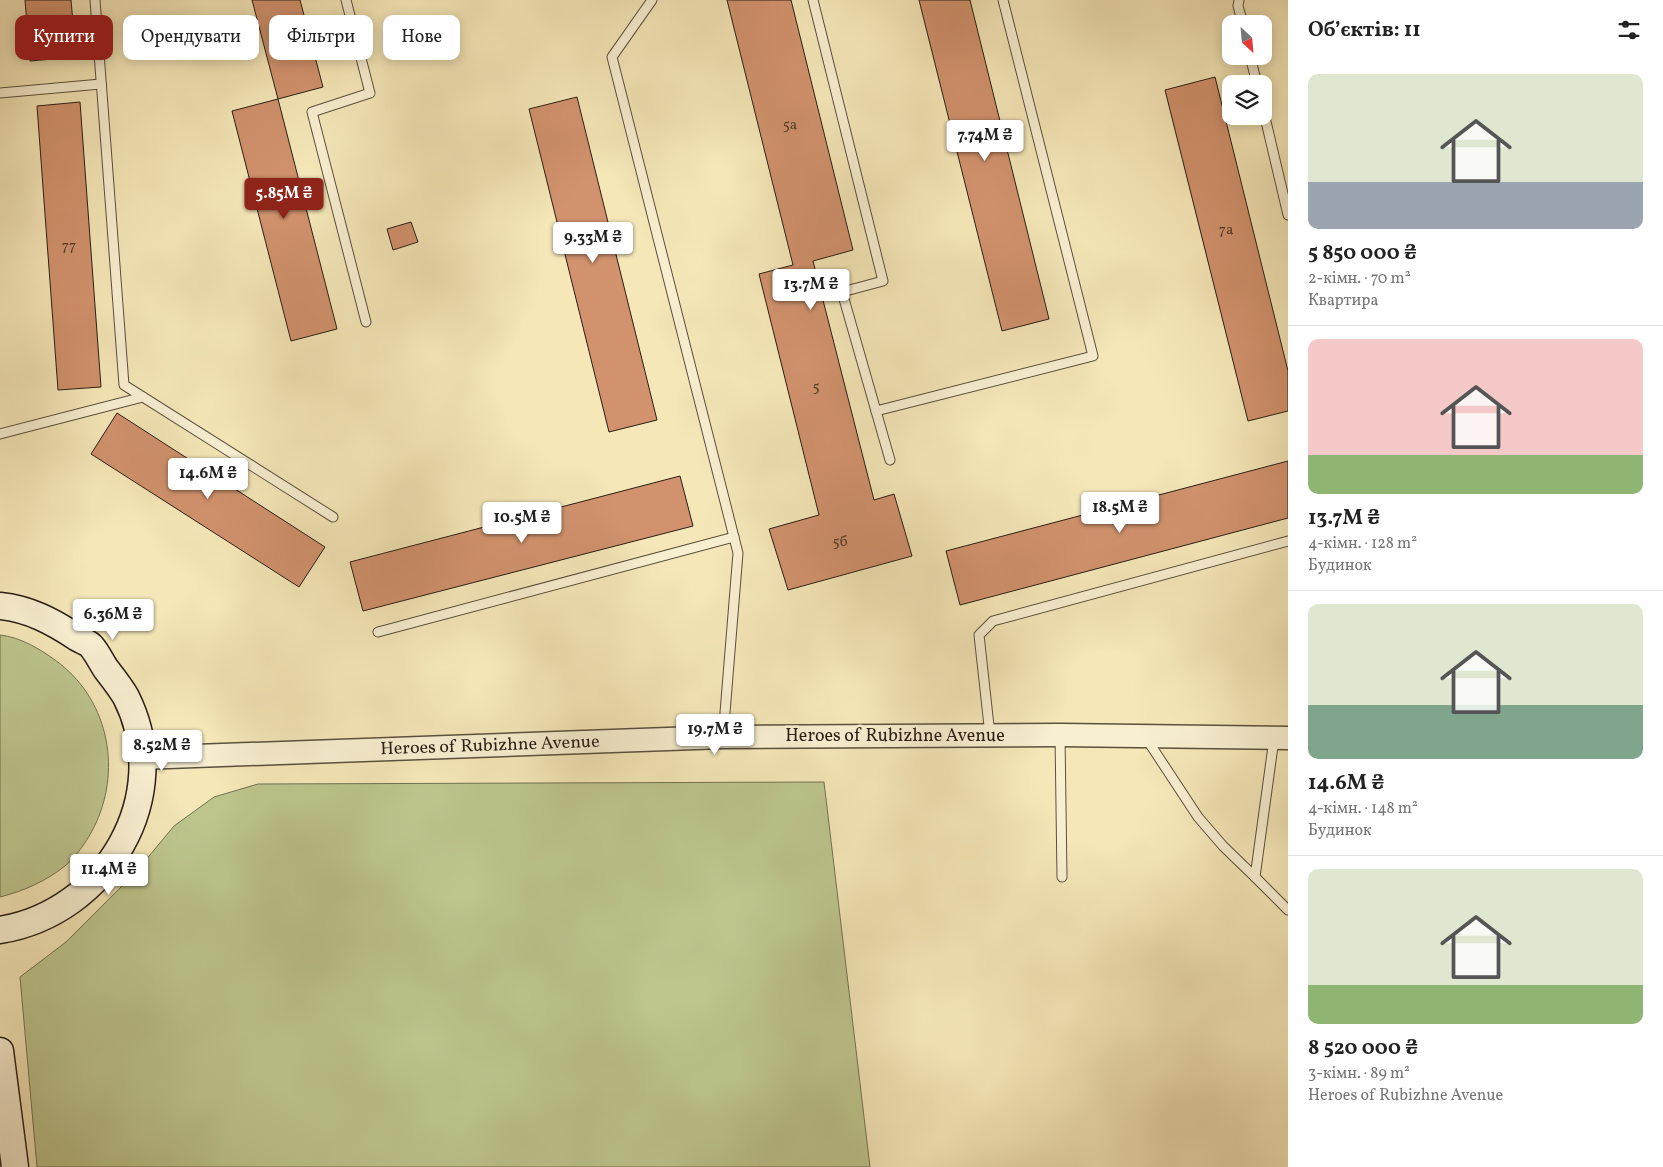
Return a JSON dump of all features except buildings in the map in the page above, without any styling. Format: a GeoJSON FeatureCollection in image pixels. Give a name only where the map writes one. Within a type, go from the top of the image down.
{"type":"FeatureCollection","features":[{"type":"Feature","properties":{"kind":"main road"},"geometry":{"type":"LineString","coordinates":[[0,606],[34,613],[93,648],[126,697],[137,730],[141,758],[137,805],[128,832],[103,874],[79,897],[52,914],[19,927],[0,930]]}},
{"type":"Feature","properties":{"kind":"main road"},"geometry":{"type":"LineString","coordinates":[[0,1051],[15,1167]]}},
{"type":"Feature","properties":{"kind":"street","name":"Heroes of Rubizhne Avenue"},"geometry":{"type":"LineString","coordinates":[[141,758],[723,737],[1060,735],[1281,739]]}},
{"type":"Feature","properties":{"kind":"lane"},"geometry":{"type":"LineString","coordinates":[[95,0],[124,385],[333,517]]}},
{"type":"Feature","properties":{"kind":"lane"},"geometry":{"type":"LineString","coordinates":[[346,0],[370,93],[312,112],[366,322]]}},
{"type":"Feature","properties":{"kind":"lane"},"geometry":{"type":"LineString","coordinates":[[652,0],[612,57],[738,552],[723,737]]}},
{"type":"Feature","properties":{"kind":"lane"},"geometry":{"type":"LineString","coordinates":[[813,0],[884,281],[842,292],[890,460]]}},
{"type":"Feature","properties":{"kind":"lane"},"geometry":{"type":"LineString","coordinates":[[876,411],[1093,356],[1004,0]]}},
{"type":"Feature","properties":{"kind":"lane"},"geometry":{"type":"LineString","coordinates":[[1240,0],[1238,6],[1240,15]]}},
{"type":"Feature","properties":{"kind":"lane"},"geometry":{"type":"LineString","coordinates":[[0,93],[101,84]]}},
{"type":"Feature","properties":{"kind":"lane"},"geometry":{"type":"LineString","coordinates":[[1267,125],[1288,215]]}},
{"type":"Feature","properties":{"kind":"lane"},"geometry":{"type":"LineString","coordinates":[[0,434],[143,397]]}},
{"type":"Feature","properties":{"kind":"lane"},"geometry":{"type":"LineString","coordinates":[[378,632],[734,537]]}},
{"type":"Feature","properties":{"kind":"lane"},"geometry":{"type":"LineString","coordinates":[[990,735],[978,635],[993,620],[1288,540]]}},
{"type":"Feature","properties":{"kind":"lane"},"geometry":{"type":"LineString","coordinates":[[1060,735],[1062,877]]}},
{"type":"Feature","properties":{"kind":"lane"},"geometry":{"type":"LineString","coordinates":[[1145,736],[1198,817],[1223,846],[1288,910]]}},
{"type":"Feature","properties":{"kind":"lane"},"geometry":{"type":"LineString","coordinates":[[1255,877],[1281,739]]}},
{"type":"Feature","properties":{"kind":"green space"},"geometry":{"type":"Polygon","coordinates":[[[0,635],[22,641],[55,660],[73,675],[87,693],[98,713],[105,734],[108,756],[108,779],[104,801],[96,823],[79,852],[70,862],[42,881],[26,889],[0,897],[0,635]]]}},
{"type":"Feature","properties":{"kind":"green space"},"geometry":{"type":"Polygon","coordinates":[[[824,782],[870,1167],[37,1167],[20,977],[66,942],[135,873],[174,826],[214,797],[258,784],[824,782]]]}}]}
